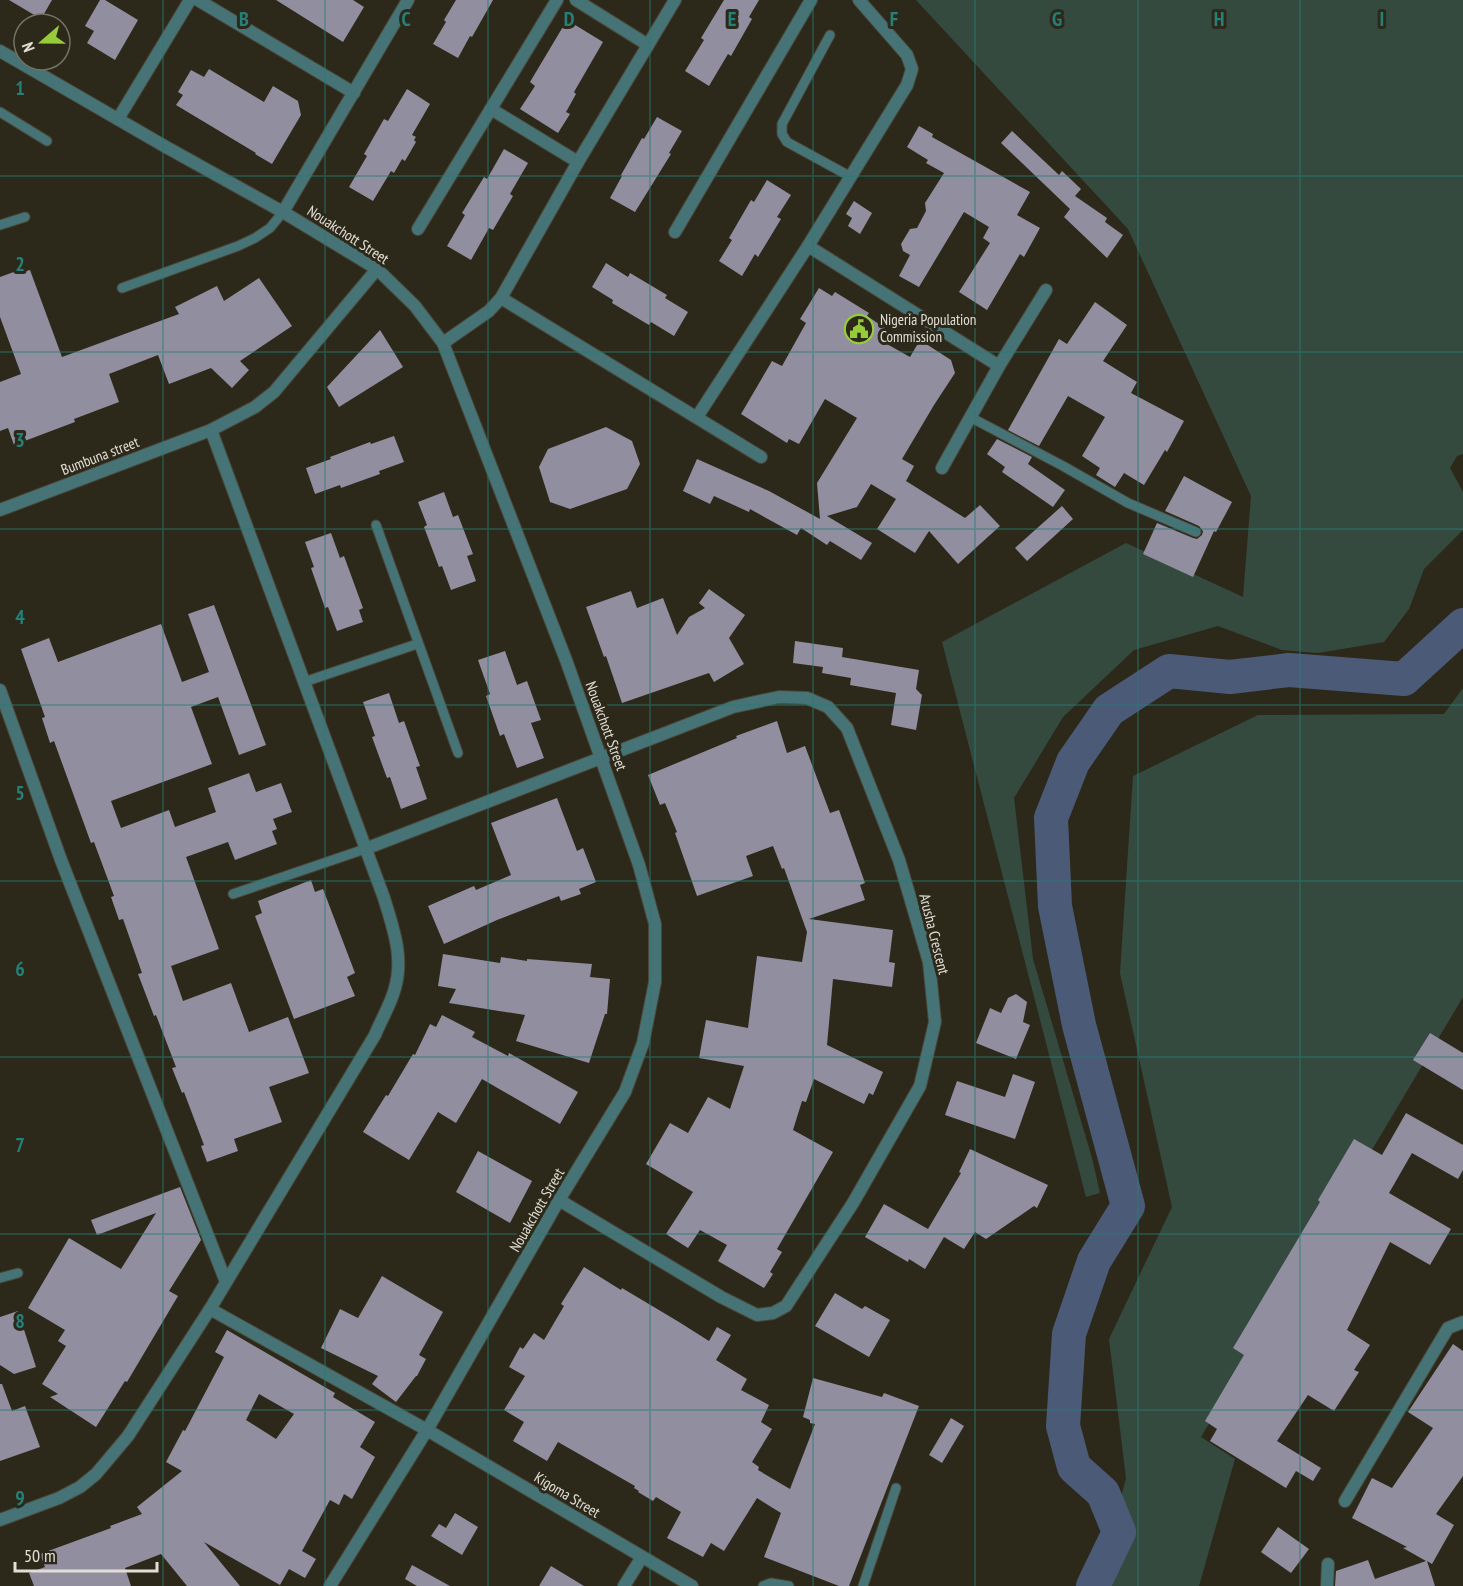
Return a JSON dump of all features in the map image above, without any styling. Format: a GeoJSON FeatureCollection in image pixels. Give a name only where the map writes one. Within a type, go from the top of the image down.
{"type":"FeatureCollection","features":[{"type":"Feature","properties":{"kind":"street"},"geometry":{"type":"LineString","coordinates":[[118,119],[190,0]]}},
{"type":"Feature","properties":{"kind":"street"},"geometry":{"type":"LineString","coordinates":[[198,0],[354,93]]}},
{"type":"Feature","properties":{"kind":"street"},"geometry":{"type":"LineString","coordinates":[[283,212],[408,0]]}},
{"type":"Feature","properties":{"kind":"street"},"geometry":{"type":"LineString","coordinates":[[418,229],[557,0]]}},
{"type":"Feature","properties":{"kind":"street"},"geometry":{"type":"LineString","coordinates":[[576,0],[648,45]]}},
{"type":"Feature","properties":{"kind":"street"},"geometry":{"type":"LineString","coordinates":[[443,343],[489,311],[501,298],[578,162],[675,0]]}},
{"type":"Feature","properties":{"kind":"street"},"geometry":{"type":"LineString","coordinates":[[675,232],[812,0]]}},
{"type":"Feature","properties":{"kind":"street"},"geometry":{"type":"LineString","coordinates":[[698,417],[908,85],[912,69],[907,55],[859,0]]}},
{"type":"Feature","properties":{"kind":"street","name":"Nouakchott Street"},"geometry":{"type":"LineString","coordinates":[[0,51],[283,212],[377,269],[415,306],[443,343],[566,660],[639,865],[655,924],[655,982],[643,1043],[625,1092],[427,1430],[330,1586]]}},
{"type":"Feature","properties":{"kind":"street"},"geometry":{"type":"LineString","coordinates":[[491,109],[578,162]]}},
{"type":"Feature","properties":{"kind":"street"},"geometry":{"type":"LineString","coordinates":[[808,246],[999,366]]}},
{"type":"Feature","properties":{"kind":"street","name":"Bumbuna street"},"geometry":{"type":"LineString","coordinates":[[0,510],[211,430],[255,407],[274,392],[377,269]]}},
{"type":"Feature","properties":{"kind":"street"},"geometry":{"type":"LineString","coordinates":[[942,468],[999,366],[1046,290]]}},
{"type":"Feature","properties":{"kind":"street"},"geometry":{"type":"LineString","coordinates":[[501,298],[761,457]]}},
{"type":"Feature","properties":{"kind":"street"},"geometry":{"type":"LineString","coordinates":[[0,1520],[59,1498],[80,1487],[96,1474],[128,1436],[210,1309],[375,1035],[395,989],[399,969],[398,944],[384,898],[211,430]]}},
{"type":"Feature","properties":{"kind":"street"},"geometry":{"type":"LineString","coordinates":[[0,690],[61,860],[226,1282]]}},
{"type":"Feature","properties":{"kind":"street","name":"Arusha Crescent"},"geometry":{"type":"LineString","coordinates":[[366,849],[733,707],[779,697],[807,698],[828,707],[847,728],[899,860],[929,962],[935,1022],[920,1086],[853,1203],[786,1305],[773,1313],[757,1315],[721,1297],[560,1200]]}},
{"type":"Feature","properties":{"kind":"street","name":"Kigoma Street"},"geometry":{"type":"LineString","coordinates":[[210,1309],[427,1430],[692,1586]]}},
{"type":"Feature","properties":{"kind":"street"},"geometry":{"type":"LineString","coordinates":[[1345,1501],[1448,1328],[1462,1320]]}},
{"type":"Feature","properties":{"kind":"street"},"geometry":{"type":"LineString","coordinates":[[624,1586],[642,1557]]}},
{"type":"Feature","properties":{"kind":"street"},"geometry":{"type":"LineString","coordinates":[[1327,1586],[1328,1564]]}},
{"type":"Feature","properties":{"kind":"lane"},"geometry":{"type":"LineString","coordinates":[[830,35],[782,124],[782,134],[787,142],[851,177]]}},
{"type":"Feature","properties":{"kind":"lane"},"geometry":{"type":"LineString","coordinates":[[0,112],[47,141]]}},
{"type":"Feature","properties":{"kind":"lane"},"geometry":{"type":"LineString","coordinates":[[123,288],[255,238],[270,228],[283,212]]}},
{"type":"Feature","properties":{"kind":"lane"},"geometry":{"type":"LineString","coordinates":[[0,225],[25,217]]}},
{"type":"Feature","properties":{"kind":"lane"},"geometry":{"type":"LineString","coordinates":[[970,417],[1064,466],[1128,503],[1196,532]]}},
{"type":"Feature","properties":{"kind":"lane"},"geometry":{"type":"LineString","coordinates":[[376,525],[458,753]]}},
{"type":"Feature","properties":{"kind":"lane"},"geometry":{"type":"LineString","coordinates":[[304,682],[417,644]]}},
{"type":"Feature","properties":{"kind":"lane"},"geometry":{"type":"LineString","coordinates":[[233,894],[366,849]]}},
{"type":"Feature","properties":{"kind":"lane"},"geometry":{"type":"LineString","coordinates":[[0,1278],[18,1273]]}},
{"type":"Feature","properties":{"kind":"lane"},"geometry":{"type":"LineString","coordinates":[[863,1586],[896,1488]]}},
{"type":"Feature","properties":{"kind":"lane"},"geometry":{"type":"LineString","coordinates":[[763,1586],[771,1582],[789,1586]]}},
{"type":"Feature","properties":{"kind":"green space"},"geometry":{"type":"Polygon","coordinates":[[[916,0],[1463,0],[1463,454],[1457,456],[1450,468],[1463,492],[1463,530],[1424,569],[1409,609],[1384,642],[1318,653],[1282,650],[1218,626],[1134,650],[1063,717],[1014,798],[1033,959],[1092,1158],[1100,1193],[1086,1197],[942,642],[1126,543],[1243,597],[1251,496],[1128,229],[916,0]]]}},
{"type":"Feature","properties":{"kind":"green space"},"geometry":{"type":"Polygon","coordinates":[[[1463,688],[1463,997],[1201,1437],[1235,1459],[1199,1586],[1097,1586],[1126,1478],[1109,1339],[1172,1207],[1120,973],[1133,776],[1258,715],[1444,714],[1463,688]]]}},
{"type":"Feature","properties":{"kind":"building"},"geometry":{"type":"Polygon","coordinates":[[[9,0],[52,0],[45,12],[29,12],[9,0]]]}},
{"type":"Feature","properties":{"kind":"building"},"geometry":{"type":"Polygon","coordinates":[[[100,0],[105,0],[138,20],[115,60],[87,43],[94,31],[85,26],[100,0]]]}},
{"type":"Feature","properties":{"kind":"building"},"geometry":{"type":"Polygon","coordinates":[[[276,0],[353,0],[364,7],[343,42],[276,0]]]}},
{"type":"Feature","properties":{"kind":"building"},"geometry":{"type":"Polygon","coordinates":[[[456,0],[493,0],[458,58],[433,44],[456,0]]]}},
{"type":"Feature","properties":{"kind":"building"},"geometry":{"type":"Polygon","coordinates":[[[724,0],[759,0],[749,17],[752,19],[731,56],[728,54],[709,86],[685,71],[704,40],[701,38],[724,0]]]}},
{"type":"Feature","properties":{"kind":"building"},"geometry":{"type":"Polygon","coordinates":[[[567,20],[603,42],[574,92],[576,94],[566,112],[570,114],[558,133],[520,109],[535,86],[530,82],[567,20]]]}},
{"type":"Feature","properties":{"kind":"building"},"geometry":{"type":"Polygon","coordinates":[[[209,69],[264,102],[273,86],[298,101],[301,115],[272,164],[176,105],[183,95],[178,92],[191,70],[204,77],[209,69]]]}},
{"type":"Feature","properties":{"kind":"building"},"geometry":{"type":"Polygon","coordinates":[[[407,89],[430,104],[412,135],[416,137],[414,140],[416,142],[405,161],[402,159],[394,173],[391,171],[373,201],[349,187],[367,156],[364,154],[384,119],[388,121],[407,89]]]}},
{"type":"Feature","properties":{"kind":"building"},"geometry":{"type":"Polygon","coordinates":[[[657,117],[682,131],[669,153],[671,154],[635,212],[610,198],[642,138],[644,139],[657,117]]]}},
{"type":"Feature","properties":{"kind":"building"},"geometry":{"type":"Polygon","coordinates":[[[919,126],[933,134],[932,137],[1030,192],[1017,215],[1040,228],[1024,257],[1020,254],[987,310],[959,292],[990,243],[983,238],[989,227],[964,212],[919,287],[899,276],[910,255],[903,251],[901,244],[910,229],[917,228],[926,211],[925,203],[944,173],[926,163],[928,160],[907,147],[919,126]]]}},
{"type":"Feature","properties":{"kind":"building"},"geometry":{"type":"Polygon","coordinates":[[[1012,131],[1059,175],[1062,171],[1081,189],[1075,196],[1107,218],[1105,222],[1123,235],[1107,258],[1064,217],[1070,209],[1001,143],[1012,131]]]}},
{"type":"Feature","properties":{"kind":"building"},"geometry":{"type":"Polygon","coordinates":[[[504,149],[528,163],[510,194],[513,196],[493,230],[489,228],[471,260],[447,246],[465,215],[462,213],[484,177],[487,179],[504,149]]]}},
{"type":"Feature","properties":{"kind":"building"},"geometry":{"type":"Polygon","coordinates":[[[767,180],[791,195],[777,217],[781,219],[758,257],[755,254],[742,276],[719,261],[732,240],[729,238],[751,200],[754,202],[767,180]]]}},
{"type":"Feature","properties":{"kind":"building"},"geometry":{"type":"Polygon","coordinates":[[[854,201],[872,213],[860,234],[848,226],[852,218],[846,214],[854,201]]]}},
{"type":"Feature","properties":{"kind":"building"},"geometry":{"type":"Polygon","coordinates":[[[606,263],[628,277],[630,273],[667,295],[665,298],[688,312],[674,336],[651,322],[649,325],[612,303],[613,300],[592,287],[606,263]]]}},
{"type":"Feature","properties":{"kind":"building"},"geometry":{"type":"Polygon","coordinates":[[[22,269],[23,272],[30,270],[62,357],[179,314],[175,307],[217,286],[224,301],[259,278],[292,326],[240,361],[249,370],[232,388],[211,368],[169,384],[158,355],[109,374],[119,402],[74,419],[75,422],[14,445],[8,428],[0,431],[0,382],[21,374],[0,317],[0,277],[22,269]]]}},
{"type":"Feature","properties":{"kind":"building"},"geometry":{"type":"Polygon","coordinates":[[[819,288],[832,296],[835,292],[869,313],[867,316],[885,328],[878,339],[910,357],[920,340],[951,360],[955,373],[902,459],[914,466],[906,481],[965,518],[980,505],[1000,526],[958,564],[929,531],[915,553],[877,529],[896,499],[871,484],[857,507],[827,516],[872,543],[861,560],[830,541],[827,545],[801,528],[797,535],[750,509],[749,512],[714,496],[710,504],[683,491],[697,459],[769,491],[820,519],[817,483],[857,418],[825,399],[799,444],[789,439],[787,443],[741,414],[772,361],[782,366],[806,323],[800,319],[819,288]]]}},
{"type":"Feature","properties":{"kind":"building"},"geometry":{"type":"Polygon","coordinates":[[[1095,302],[1127,325],[1103,361],[1137,382],[1131,393],[1184,421],[1167,452],[1165,450],[1144,485],[1124,473],[1115,487],[1096,475],[1100,468],[1082,456],[1105,417],[1068,396],[1039,446],[1008,430],[1059,339],[1067,344],[1095,302]]]}},
{"type":"Feature","properties":{"kind":"building"},"geometry":{"type":"Polygon","coordinates":[[[380,330],[403,367],[339,407],[327,387],[380,330]]]}},
{"type":"Feature","properties":{"kind":"building"},"geometry":{"type":"Polygon","coordinates":[[[606,427],[632,441],[640,464],[627,489],[570,509],[550,502],[539,467],[548,449],[606,427]]]}},
{"type":"Feature","properties":{"kind":"building"},"geometry":{"type":"Polygon","coordinates":[[[394,436],[404,462],[379,471],[380,474],[341,488],[340,485],[315,494],[306,468],[370,442],[371,444],[394,436]]]}},
{"type":"Feature","properties":{"kind":"building"},"geometry":{"type":"Polygon","coordinates":[[[997,439],[1032,457],[1028,464],[1065,490],[1053,507],[1002,472],[1005,467],[987,454],[997,439]]]}},
{"type":"Feature","properties":{"kind":"building"},"geometry":{"type":"Polygon","coordinates":[[[1184,476],[1232,502],[1216,532],[1214,531],[1193,577],[1143,554],[1157,523],[1193,538],[1197,539],[1202,535],[1203,531],[1199,526],[1165,511],[1184,476]]]}},
{"type":"Feature","properties":{"kind":"building"},"geometry":{"type":"Polygon","coordinates":[[[444,492],[453,517],[458,515],[473,554],[467,556],[476,581],[451,590],[442,566],[439,567],[424,527],[427,525],[418,502],[444,492]]]}},
{"type":"Feature","properties":{"kind":"building"},"geometry":{"type":"Polygon","coordinates":[[[1062,506],[1073,519],[1027,561],[1015,548],[1062,506]]]}},
{"type":"Feature","properties":{"kind":"building"},"geometry":{"type":"Polygon","coordinates":[[[331,533],[340,558],[344,556],[363,608],[359,610],[363,622],[337,631],[328,607],[325,608],[305,542],[331,533]]]}},
{"type":"Feature","properties":{"kind":"building"},"geometry":{"type":"Polygon","coordinates":[[[709,589],[745,615],[729,638],[744,664],[714,682],[709,673],[622,703],[586,607],[631,591],[637,608],[663,598],[677,635],[689,617],[705,608],[699,603],[709,589]]]}},
{"type":"Feature","properties":{"kind":"building"},"geometry":{"type":"Polygon","coordinates":[[[214,605],[266,745],[239,755],[218,697],[191,707],[212,764],[111,801],[121,828],[169,810],[175,827],[216,812],[208,788],[249,773],[256,792],[281,783],[292,812],[273,819],[277,829],[272,831],[277,844],[235,860],[228,842],[186,857],[219,949],[171,966],[183,1001],[231,983],[249,1032],[288,1017],[309,1073],[269,1087],[282,1122],[234,1139],[238,1151],[207,1162],[201,1146],[204,1145],[184,1092],[182,1093],[172,1068],[176,1067],[138,974],[142,973],[123,919],[119,920],[111,897],[114,896],[94,842],[91,843],[54,741],[50,743],[42,718],[45,717],[21,649],[49,638],[58,662],[161,624],[182,682],[209,672],[188,614],[214,605]]]}},
{"type":"Feature","properties":{"kind":"building"},"geometry":{"type":"Polygon","coordinates":[[[795,641],[843,648],[842,657],[919,670],[916,689],[922,695],[916,730],[891,725],[896,693],[850,685],[851,678],[822,673],[823,667],[793,663],[795,641]]]}},
{"type":"Feature","properties":{"kind":"building"},"geometry":{"type":"Polygon","coordinates":[[[505,651],[517,685],[527,681],[541,720],[531,723],[544,758],[517,768],[504,734],[500,736],[486,696],[490,694],[478,660],[505,651]]]}},
{"type":"Feature","properties":{"kind":"building"},"geometry":{"type":"Polygon","coordinates":[[[389,693],[399,723],[404,721],[420,766],[416,767],[427,799],[401,809],[372,737],[375,736],[363,702],[389,693]]]}},
{"type":"Feature","properties":{"kind":"building"},"geometry":{"type":"Polygon","coordinates":[[[777,721],[787,753],[805,746],[830,813],[839,810],[865,883],[860,885],[865,900],[809,919],[893,930],[889,962],[895,963],[892,987],[833,979],[827,1045],[883,1072],[873,1095],[869,1093],[864,1104],[814,1079],[806,1102],[802,1101],[793,1130],[833,1152],[777,1249],[782,1252],[764,1288],[718,1261],[727,1245],[700,1230],[688,1248],[666,1234],[693,1192],[646,1164],[670,1123],[688,1133],[708,1097],[730,1109],[744,1066],[699,1058],[706,1020],[748,1028],[757,956],[802,962],[807,932],[784,868],[782,869],[773,846],[746,856],[753,876],[697,896],[675,833],[677,832],[665,803],[660,805],[648,775],[737,738],[736,736],[777,721]]]}},
{"type":"Feature","properties":{"kind":"building"},"geometry":{"type":"Polygon","coordinates":[[[557,798],[577,851],[583,848],[596,882],[579,889],[581,894],[561,901],[559,896],[444,944],[428,906],[474,886],[476,890],[511,875],[491,823],[557,798]]]}},
{"type":"Feature","properties":{"kind":"building"},"geometry":{"type":"Polygon","coordinates":[[[311,880],[315,892],[323,889],[355,973],[347,977],[355,996],[294,1019],[255,916],[262,913],[258,901],[311,880]]]}},
{"type":"Feature","properties":{"kind":"building"},"geometry":{"type":"Polygon","coordinates":[[[443,954],[500,963],[501,957],[527,961],[527,959],[592,964],[590,977],[610,979],[607,1014],[605,1014],[589,1063],[516,1041],[525,1015],[449,1003],[456,989],[438,986],[443,954]]]}},
{"type":"Feature","properties":{"kind":"building"},"geometry":{"type":"Polygon","coordinates":[[[1016,994],[1027,1002],[1023,1022],[1030,1025],[1016,1059],[976,1043],[990,1008],[1001,1013],[1008,998],[1016,994]]]}},
{"type":"Feature","properties":{"kind":"building"},"geometry":{"type":"Polygon","coordinates":[[[442,1015],[475,1032],[472,1037],[508,1056],[509,1053],[578,1092],[560,1124],[482,1079],[456,1123],[438,1112],[409,1160],[363,1132],[413,1054],[415,1055],[430,1024],[436,1027],[442,1015]]]}},
{"type":"Feature","properties":{"kind":"building"},"geometry":{"type":"Polygon","coordinates":[[[1430,1033],[1463,1053],[1463,1090],[1413,1060],[1430,1033]]]}},
{"type":"Feature","properties":{"kind":"building"},"geometry":{"type":"Polygon","coordinates":[[[1013,1074],[1035,1082],[1015,1139],[945,1115],[957,1081],[1005,1097],[1013,1074]]]}},
{"type":"Feature","properties":{"kind":"building"},"geometry":{"type":"Polygon","coordinates":[[[1406,1113],[1463,1145],[1463,1170],[1458,1179],[1412,1153],[1389,1193],[1451,1229],[1430,1265],[1390,1242],[1347,1330],[1370,1345],[1354,1370],[1359,1372],[1334,1411],[1308,1395],[1277,1441],[1321,1468],[1313,1481],[1296,1471],[1286,1488],[1210,1441],[1217,1429],[1205,1421],[1244,1355],[1233,1348],[1320,1202],[1318,1200],[1354,1139],[1382,1155],[1406,1113]]]}},
{"type":"Feature","properties":{"kind":"building"},"geometry":{"type":"Polygon","coordinates":[[[970,1149],[1048,1185],[1037,1208],[1034,1206],[986,1239],[975,1232],[964,1249],[944,1237],[925,1269],[909,1259],[908,1262],[865,1237],[884,1204],[928,1229],[961,1173],[959,1172],[970,1149]]]}},
{"type":"Feature","properties":{"kind":"building"},"geometry":{"type":"Polygon","coordinates":[[[478,1151],[532,1181],[510,1223],[456,1192],[478,1151]]]}},
{"type":"Feature","properties":{"kind":"building"},"geometry":{"type":"Polygon","coordinates":[[[180,1187],[201,1240],[169,1291],[178,1296],[127,1382],[125,1381],[96,1427],[50,1397],[58,1394],[42,1384],[66,1346],[58,1341],[65,1330],[28,1308],[69,1238],[121,1269],[156,1213],[97,1235],[91,1220],[180,1187]]]}},
{"type":"Feature","properties":{"kind":"building"},"geometry":{"type":"Polygon","coordinates":[[[584,1267],[709,1341],[717,1327],[731,1335],[716,1360],[747,1379],[741,1390],[769,1405],[761,1422],[772,1429],[752,1462],[759,1467],[758,1470],[790,1489],[815,1424],[803,1417],[813,1378],[882,1397],[884,1393],[919,1406],[849,1586],[839,1586],[764,1557],[781,1513],[757,1498],[724,1551],[711,1543],[703,1557],[667,1538],[681,1512],[656,1497],[653,1501],[638,1492],[635,1486],[558,1442],[547,1461],[513,1441],[524,1422],[504,1410],[525,1376],[509,1367],[520,1347],[523,1349],[534,1333],[544,1340],[564,1306],[561,1304],[584,1267]]]}},
{"type":"Feature","properties":{"kind":"building"},"geometry":{"type":"Polygon","coordinates":[[[382,1276],[443,1312],[419,1355],[426,1359],[417,1376],[396,1402],[372,1384],[378,1376],[321,1348],[340,1309],[358,1318],[382,1276]]]}},
{"type":"Feature","properties":{"kind":"building"},"geometry":{"type":"Polygon","coordinates":[[[835,1293],[862,1309],[865,1306],[890,1320],[869,1357],[815,1326],[835,1293]]]}},
{"type":"Feature","properties":{"kind":"building"},"geometry":{"type":"Polygon","coordinates":[[[18,1311],[36,1367],[14,1374],[0,1365],[0,1317],[18,1311]]]}},
{"type":"Feature","properties":{"kind":"building"},"geometry":{"type":"Polygon","coordinates":[[[227,1330],[335,1393],[333,1397],[375,1422],[360,1447],[375,1457],[352,1499],[344,1494],[339,1505],[330,1500],[302,1551],[316,1559],[305,1578],[289,1569],[280,1585],[204,1542],[240,1586],[187,1586],[161,1554],[125,1568],[131,1586],[34,1586],[29,1573],[45,1567],[40,1554],[142,1514],[137,1507],[182,1471],[166,1462],[224,1357],[215,1352],[227,1330]],[[259,1394],[246,1420],[276,1439],[294,1414],[259,1394]]]}},
{"type":"Feature","properties":{"kind":"building"},"geometry":{"type":"Polygon","coordinates":[[[1453,1344],[1463,1351],[1463,1476],[1436,1514],[1454,1525],[1432,1564],[1427,1561],[1435,1586],[1335,1586],[1336,1571],[1368,1560],[1375,1579],[1426,1561],[1403,1548],[1407,1547],[1352,1518],[1372,1478],[1392,1488],[1433,1428],[1408,1412],[1453,1344]]]}},
{"type":"Feature","properties":{"kind":"building"},"geometry":{"type":"Polygon","coordinates":[[[0,1384],[2,1384],[12,1411],[25,1406],[40,1447],[0,1461],[0,1384]]]}},
{"type":"Feature","properties":{"kind":"building"},"geometry":{"type":"Polygon","coordinates":[[[951,1418],[964,1426],[942,1463],[929,1455],[951,1418]]]}},
{"type":"Feature","properties":{"kind":"building"},"geometry":{"type":"Polygon","coordinates":[[[455,1513],[478,1527],[462,1555],[431,1536],[439,1524],[446,1528],[455,1513]]]}},
{"type":"Feature","properties":{"kind":"building"},"geometry":{"type":"Polygon","coordinates":[[[1278,1527],[1309,1549],[1291,1573],[1261,1552],[1278,1527]]]}},
{"type":"Feature","properties":{"kind":"building"},"geometry":{"type":"Polygon","coordinates":[[[412,1565],[450,1586],[417,1586],[405,1579],[412,1565]]]}},
{"type":"Feature","properties":{"kind":"building"},"geometry":{"type":"Polygon","coordinates":[[[551,1566],[584,1586],[539,1586],[551,1566]]]}},
{"type":"Feature","properties":{"kind":"waterway"},"geometry":{"type":"LineString","coordinates":[[1093,1586],[1119,1532],[1103,1493],[1074,1467],[1063,1426],[1069,1334],[1094,1261],[1128,1206],[1079,1025],[1055,906],[1051,818],[1073,762],[1109,710],[1169,671],[1230,677],[1289,670],[1404,679],[1463,625]]}},
{"type":"Feature","properties":{"kind":"place","name":"Nigeria Population Commission"},"geometry":{"type":"Point","coordinates":[859,329]}}]}
